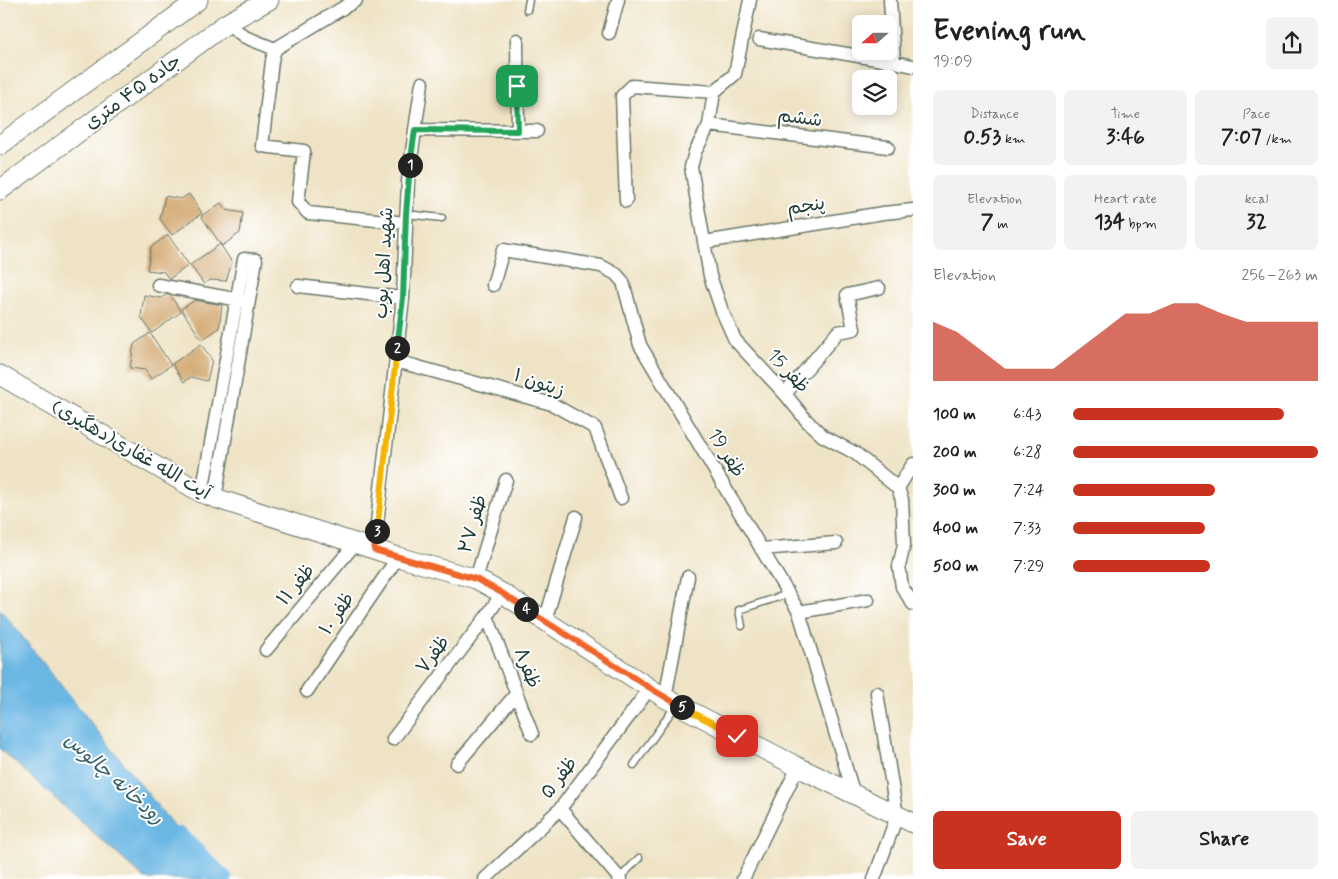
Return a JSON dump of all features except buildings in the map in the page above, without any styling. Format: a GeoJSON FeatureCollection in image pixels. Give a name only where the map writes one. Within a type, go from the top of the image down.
{"type":"FeatureCollection","features":[{"type":"Feature","properties":{"kind":"street","name":"جاده ۴۵ متری"},"geometry":{"type":"LineString","coordinates":[[0,145],[198,0]]}},
{"type":"Feature","properties":{"kind":"street","name":"جاده ۴۵ متری"},"geometry":{"type":"LineString","coordinates":[[0,190],[228,23],[270,0]]}},
{"type":"Feature","properties":{"kind":"street"},"geometry":{"type":"LineString","coordinates":[[356,0],[275,49],[262,146],[304,151],[298,202],[308,213],[406,218]]}},
{"type":"Feature","properties":{"kind":"street"},"geometry":{"type":"LineString","coordinates":[[609,33],[618,0]]}},
{"type":"Feature","properties":{"kind":"street"},"geometry":{"type":"LineString","coordinates":[[626,201],[622,96],[632,86],[714,92],[735,74],[750,0]]}},
{"type":"Feature","properties":{"kind":"street"},"geometry":{"type":"LineString","coordinates":[[890,0],[894,62]]}},
{"type":"Feature","properties":{"kind":"street"},"geometry":{"type":"LineString","coordinates":[[228,23],[245,37],[275,49]]}},
{"type":"Feature","properties":{"kind":"street"},"geometry":{"type":"LineString","coordinates":[[759,39],[913,66]]}},
{"type":"Feature","properties":{"kind":"street"},"geometry":{"type":"LineString","coordinates":[[516,40],[518,131]]}},
{"type":"Feature","properties":{"kind":"street","name":"شهید اهل بوب"},"geometry":{"type":"LineString","coordinates":[[374,550],[403,298],[408,181],[422,83]]}},
{"type":"Feature","properties":{"kind":"street","name":"ظفر 15"},"geometry":{"type":"LineString","coordinates":[[714,92],[709,125],[695,152],[691,167],[710,276],[722,311],[735,340],[785,394],[807,422],[823,436],[855,453],[904,495]]}},
{"type":"Feature","properties":{"kind":"street","name":"ششم"},"geometry":{"type":"LineString","coordinates":[[709,125],[888,147]]}},
{"type":"Feature","properties":{"kind":"street"},"geometry":{"type":"LineString","coordinates":[[415,130],[537,131]]}},
{"type":"Feature","properties":{"kind":"street","name":"پنجم"},"geometry":{"type":"LineString","coordinates":[[705,242],[883,213],[913,210]]}},
{"type":"Feature","properties":{"kind":"street","name":"ظفر 19"},"geometry":{"type":"LineString","coordinates":[[494,285],[503,250],[602,266],[616,274],[623,282],[640,346],[799,612],[854,795]]}},
{"type":"Feature","properties":{"kind":"street"},"geometry":{"type":"LineString","coordinates":[[244,259],[256,260],[250,302],[208,495],[236,300],[244,259]]}},
{"type":"Feature","properties":{"kind":"street"},"geometry":{"type":"LineString","coordinates":[[158,285],[250,302]]}},
{"type":"Feature","properties":{"kind":"street"},"geometry":{"type":"LineString","coordinates":[[298,286],[403,298]]}},
{"type":"Feature","properties":{"kind":"street"},"geometry":{"type":"LineString","coordinates":[[785,394],[838,332],[854,330],[847,295],[879,288]]}},
{"type":"Feature","properties":{"kind":"street","name":"زیتون ۱"},"geometry":{"type":"LineString","coordinates":[[396,361],[552,404],[595,428],[621,498]]}},
{"type":"Feature","properties":{"kind":"street","name":"آیت الله غفاری(دهگیری)"},"geometry":{"type":"LineString","coordinates":[[0,375],[208,495],[354,544],[476,579],[502,593],[664,697],[905,820]]}},
{"type":"Feature","properties":{"kind":"street"},"geometry":{"type":"LineString","coordinates":[[913,464],[904,495],[904,545],[899,566],[902,587],[913,604]]}},
{"type":"Feature","properties":{"kind":"street","name":"ظفر ۲۷"},"geometry":{"type":"LineString","coordinates":[[476,579],[506,480]]}},
{"type":"Feature","properties":{"kind":"street"},"geometry":{"type":"LineString","coordinates":[[545,621],[576,517]]}},
{"type":"Feature","properties":{"kind":"street"},"geometry":{"type":"LineString","coordinates":[[761,549],[836,542]]}},
{"type":"Feature","properties":{"kind":"street","name":"ظفر ۱۱"},"geometry":{"type":"LineString","coordinates":[[266,650],[354,544]]}},
{"type":"Feature","properties":{"kind":"street","name":"ظفر ۱۰"},"geometry":{"type":"LineString","coordinates":[[307,691],[398,557]]}},
{"type":"Feature","properties":{"kind":"street"},"geometry":{"type":"LineString","coordinates":[[664,697],[688,577]]}},
{"type":"Feature","properties":{"kind":"street","name":"ظفر۷"},"geometry":{"type":"LineString","coordinates":[[392,739],[487,616],[502,593]]}},
{"type":"Feature","properties":{"kind":"street"},"geometry":{"type":"LineString","coordinates":[[799,612],[868,600]]}},
{"type":"Feature","properties":{"kind":"street","name":"ظفر۸"},"geometry":{"type":"LineString","coordinates":[[487,616],[532,734]]}},
{"type":"Feature","properties":{"kind":"street"},"geometry":{"type":"LineString","coordinates":[[457,764],[516,694]]}},
{"type":"Feature","properties":{"kind":"street"},"geometry":{"type":"LineString","coordinates":[[874,879],[905,820],[877,694]]}},
{"type":"Feature","properties":{"kind":"street","name":"ظفر ۵"},"geometry":{"type":"LineString","coordinates":[[485,879],[560,809],[664,697]]}},
{"type":"Feature","properties":{"kind":"street"},"geometry":{"type":"LineString","coordinates":[[743,879],[798,767]]}},
{"type":"Feature","properties":{"kind":"street"},"geometry":{"type":"LineString","coordinates":[[560,809],[620,879]]}},
{"type":"Feature","properties":{"kind":"lane"},"geometry":{"type":"LineString","coordinates":[[527,10],[529,0]]}},
{"type":"Feature","properties":{"kind":"lane"},"geometry":{"type":"LineString","coordinates":[[406,218],[442,218]]}},
{"type":"Feature","properties":{"kind":"lane"},"geometry":{"type":"LineString","coordinates":[[742,626],[739,610],[788,594]]}},
{"type":"Feature","properties":{"kind":"lane"},"geometry":{"type":"LineString","coordinates":[[634,765],[664,697]]}},
{"type":"Feature","properties":{"kind":"lane"},"geometry":{"type":"LineString","coordinates":[[620,879],[639,858]]}},
{"type":"Feature","properties":{"kind":"water"},"geometry":{"type":"Polygon","coordinates":[[[0,609],[216,879],[145,879],[0,749],[0,609]]]}},
{"type":"Feature","properties":{"kind":"waterway","name":"رودخانه چالوس"},"geometry":{"type":"LineString","coordinates":[[178,838],[221,879]]}},
{"type":"Feature","properties":{"kind":"route"},"geometry":{"type":"LineString","coordinates":[[517,86],[518,131],[415,130],[408,181],[403,298],[374,550],[476,579],[502,593],[665,698],[737,736]]}}]}
